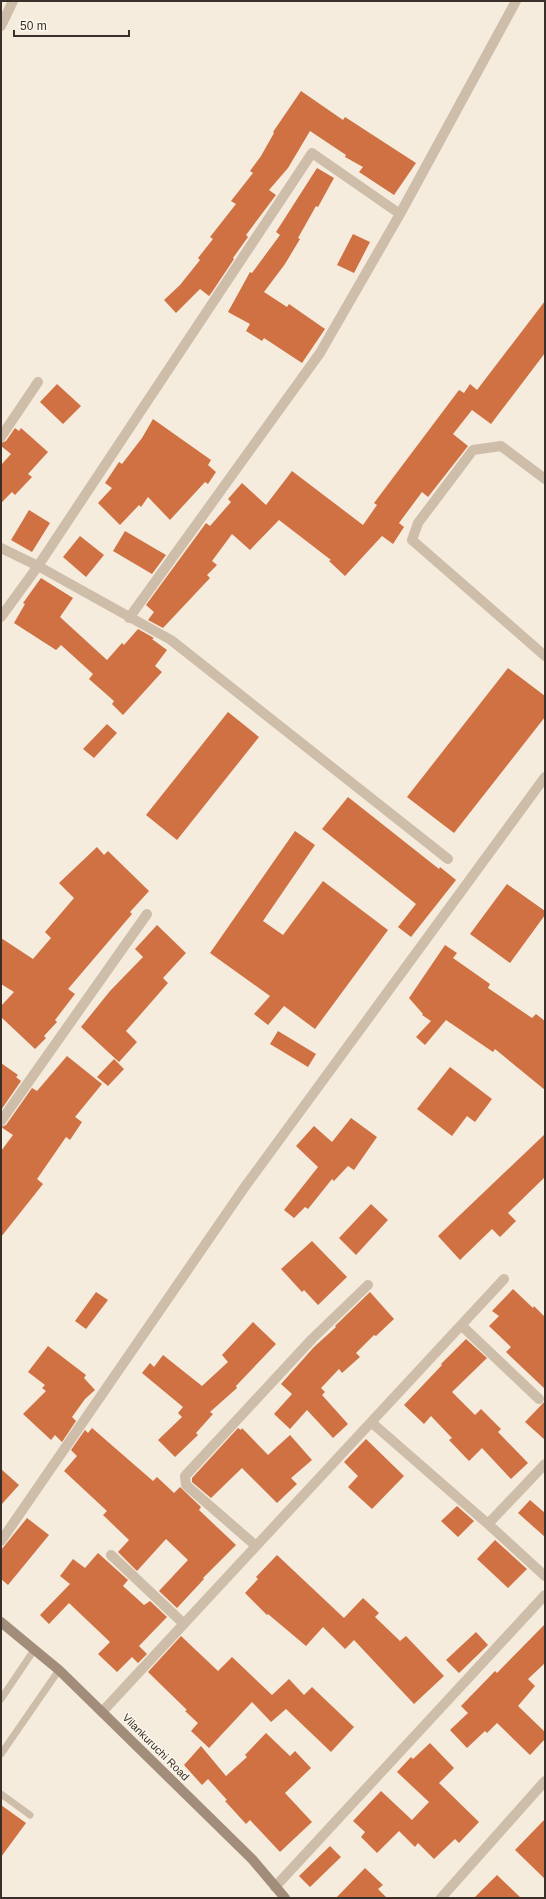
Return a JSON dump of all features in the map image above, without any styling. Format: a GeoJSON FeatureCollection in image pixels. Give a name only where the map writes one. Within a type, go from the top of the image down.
{"type":"FeatureCollection","features":[{"type":"Feature","properties":{"kind":"main road","name":"Vilankuruchi Road"},"geometry":{"type":"LineString","coordinates":[[1,1622],[59,1670],[252,1859],[285,1898]]}},
{"type":"Feature","properties":{"kind":"street"},"geometry":{"type":"LineString","coordinates":[[1,26],[12,1]]}},
{"type":"Feature","properties":{"kind":"street"},"geometry":{"type":"LineString","coordinates":[[129,618],[320,354],[400,214],[516,1]]}},
{"type":"Feature","properties":{"kind":"street"},"geometry":{"type":"LineString","coordinates":[[1,617],[38,566],[312,153],[400,214]]}},
{"type":"Feature","properties":{"kind":"street"},"geometry":{"type":"LineString","coordinates":[[1,437],[38,382]]}},
{"type":"Feature","properties":{"kind":"street"},"geometry":{"type":"LineString","coordinates":[[545,479],[501,446],[473,450],[418,523],[412,540],[545,656]]}},
{"type":"Feature","properties":{"kind":"street"},"geometry":{"type":"LineString","coordinates":[[1,548],[38,566],[171,640],[448,859]]}},
{"type":"Feature","properties":{"kind":"street"},"geometry":{"type":"LineString","coordinates":[[1,1541],[244,1188],[545,777]]}},
{"type":"Feature","properties":{"kind":"street"},"geometry":{"type":"LineString","coordinates":[[1,1121],[147,914]]}},
{"type":"Feature","properties":{"kind":"street"},"geometry":{"type":"LineString","coordinates":[[102,1712],[504,1279]]}},
{"type":"Feature","properties":{"kind":"street"},"geometry":{"type":"LineString","coordinates":[[256,1546],[186,1485],[185,1476],[312,1339],[368,1285]]}},
{"type":"Feature","properties":{"kind":"street"},"geometry":{"type":"LineString","coordinates":[[461,1325],[540,1399]]}},
{"type":"Feature","properties":{"kind":"street"},"geometry":{"type":"LineString","coordinates":[[371,1422],[545,1576]]}},
{"type":"Feature","properties":{"kind":"street"},"geometry":{"type":"LineString","coordinates":[[488,1524],[545,1464]]}},
{"type":"Feature","properties":{"kind":"street"},"geometry":{"type":"LineString","coordinates":[[111,1555],[184,1624]]}},
{"type":"Feature","properties":{"kind":"street"},"geometry":{"type":"LineString","coordinates":[[275,1887],[545,1595]]}},
{"type":"Feature","properties":{"kind":"street"},"geometry":{"type":"LineString","coordinates":[[441,1898],[545,1781]]}},
{"type":"Feature","properties":{"kind":"lane"},"geometry":{"type":"LineString","coordinates":[[1,1699],[34,1650]]}},
{"type":"Feature","properties":{"kind":"lane"},"geometry":{"type":"LineString","coordinates":[[1,1754],[59,1670]]}},
{"type":"Feature","properties":{"kind":"lane"},"geometry":{"type":"LineString","coordinates":[[1,1794],[30,1815]]}},
{"type":"Feature","properties":{"kind":"building"},"geometry":{"type":"Polygon","coordinates":[[[301,91],[343,120],[345,117],[416,163],[394,195],[359,172],[363,167],[345,157],[346,155],[310,131],[288,168],[269,190],[276,195],[246,235],[248,237],[212,292],[209,296],[200,289],[176,313],[164,300],[180,285],[200,260],[198,258],[213,239],[210,237],[236,204],[231,201],[253,173],[250,171],[261,156],[274,133],[273,132],[301,91]]]}},
{"type":"Feature","properties":{"kind":"building"},"geometry":{"type":"Polygon","coordinates":[[[317,168],[334,178],[318,207],[316,206],[298,238],[300,239],[285,264],[264,292],[287,307],[289,304],[325,329],[302,363],[264,338],[262,341],[246,331],[250,324],[228,312],[250,272],[252,273],[280,235],[276,232],[317,168]]]}},
{"type":"Feature","properties":{"kind":"building"},"geometry":{"type":"Polygon","coordinates":[[[353,234],[370,242],[354,273],[337,265],[353,234]]]}},
{"type":"Feature","properties":{"kind":"building"},"geometry":{"type":"Polygon","coordinates":[[[545,301],[545,353],[491,424],[472,410],[453,434],[468,446],[428,497],[422,492],[399,523],[404,527],[393,544],[382,536],[345,576],[329,561],[331,560],[279,520],[250,550],[232,534],[212,561],[217,565],[207,575],[210,578],[163,628],[148,620],[154,612],[146,605],[206,523],[210,526],[231,502],[228,499],[242,483],[266,505],[292,471],[363,525],[377,505],[374,503],[459,390],[464,393],[470,384],[477,390],[545,301]]]}},
{"type":"Feature","properties":{"kind":"building"},"geometry":{"type":"Polygon","coordinates":[[[57,384],[81,406],[63,424],[40,402],[57,384]]]}},
{"type":"Feature","properties":{"kind":"building"},"geometry":{"type":"Polygon","coordinates":[[[153,419],[211,460],[208,465],[216,472],[208,484],[205,482],[170,520],[148,497],[141,507],[139,505],[120,525],[98,503],[112,488],[105,483],[119,462],[122,464],[142,438],[153,419]]]}},
{"type":"Feature","properties":{"kind":"building"},"geometry":{"type":"Polygon","coordinates":[[[15,428],[19,431],[21,428],[48,452],[28,474],[32,477],[15,495],[12,492],[1,503],[1,465],[11,454],[1,446],[1,443],[6,441],[15,428]]]}},
{"type":"Feature","properties":{"kind":"building"},"geometry":{"type":"Polygon","coordinates":[[[29,510],[50,523],[32,552],[11,540],[29,510]]]}},
{"type":"Feature","properties":{"kind":"building"},"geometry":{"type":"Polygon","coordinates":[[[125,531],[166,555],[152,574],[113,551],[125,531]]]}},
{"type":"Feature","properties":{"kind":"building"},"geometry":{"type":"Polygon","coordinates":[[[80,536],[104,555],[86,577],[63,557],[80,536]]]}},
{"type":"Feature","properties":{"kind":"building"},"geometry":{"type":"Polygon","coordinates":[[[41,578],[73,598],[60,617],[107,660],[122,643],[124,645],[138,629],[154,638],[152,639],[167,650],[155,666],[162,672],[123,715],[112,704],[114,701],[89,679],[93,674],[61,645],[56,650],[14,623],[25,604],[23,603],[41,578]]]}},
{"type":"Feature","properties":{"kind":"building"},"geometry":{"type":"Polygon","coordinates":[[[508,668],[545,696],[545,717],[454,833],[407,797],[508,668]]]}},
{"type":"Feature","properties":{"kind":"building"},"geometry":{"type":"Polygon","coordinates":[[[228,712],[259,737],[177,840],[146,815],[228,712]]]}},
{"type":"Feature","properties":{"kind":"building"},"geometry":{"type":"Polygon","coordinates":[[[107,724],[117,733],[94,758],[83,749],[107,724]]]}},
{"type":"Feature","properties":{"kind":"building"},"geometry":{"type":"Polygon","coordinates":[[[348,797],[439,869],[440,867],[456,880],[411,937],[398,927],[416,904],[322,829],[348,797]]]}},
{"type":"Feature","properties":{"kind":"building"},"geometry":{"type":"Polygon","coordinates":[[[295,831],[315,845],[263,921],[283,935],[323,881],[388,930],[315,1029],[284,1006],[268,1025],[254,1014],[270,996],[210,953],[295,831]]]}},
{"type":"Feature","properties":{"kind":"building"},"geometry":{"type":"Polygon","coordinates":[[[97,847],[104,855],[108,851],[149,891],[130,912],[132,914],[68,989],[75,994],[55,1020],[57,1022],[44,1036],[46,1038],[35,1049],[1,1017],[1,1006],[14,992],[1,984],[1,938],[33,959],[51,938],[45,932],[74,898],[59,883],[97,847]]]}},
{"type":"Feature","properties":{"kind":"building"},"geometry":{"type":"Polygon","coordinates":[[[507,884],[545,911],[545,915],[510,963],[470,934],[507,884]]]}},
{"type":"Feature","properties":{"kind":"building"},"geometry":{"type":"Polygon","coordinates":[[[157,925],[186,953],[163,978],[168,983],[126,1031],[137,1042],[119,1062],[81,1027],[110,991],[143,957],[135,949],[157,925]]]}},
{"type":"Feature","properties":{"kind":"building"},"geometry":{"type":"Polygon","coordinates":[[[445,945],[457,953],[453,958],[490,984],[488,988],[532,1018],[536,1014],[545,1021],[545,1090],[495,1049],[493,1052],[446,1020],[425,1045],[416,1037],[431,1021],[422,1015],[423,1014],[409,998],[445,945]]]}},
{"type":"Feature","properties":{"kind":"building"},"geometry":{"type":"Polygon","coordinates":[[[278,1031],[316,1054],[308,1067],[270,1044],[278,1031]]]}},
{"type":"Feature","properties":{"kind":"building"},"geometry":{"type":"Polygon","coordinates":[[[67,1056],[102,1084],[75,1117],[82,1122],[70,1140],[66,1137],[37,1179],[43,1184],[1,1237],[1,1151],[13,1135],[1,1127],[6,1125],[32,1088],[37,1091],[67,1056]]]}},
{"type":"Feature","properties":{"kind":"building"},"geometry":{"type":"Polygon","coordinates":[[[114,1059],[124,1069],[108,1086],[97,1077],[114,1059]]]}},
{"type":"Feature","properties":{"kind":"building"},"geometry":{"type":"Polygon","coordinates":[[[1,1063],[18,1075],[16,1077],[21,1081],[1,1110],[1,1063]]]}},
{"type":"Feature","properties":{"kind":"building"},"geometry":{"type":"Polygon","coordinates":[[[450,1067],[492,1099],[475,1122],[467,1116],[452,1136],[417,1109],[450,1067]]]}},
{"type":"Feature","properties":{"kind":"building"},"geometry":{"type":"Polygon","coordinates":[[[351,1118],[377,1137],[354,1170],[348,1166],[334,1181],[332,1179],[308,1209],[305,1207],[294,1218],[284,1210],[318,1167],[296,1146],[314,1126],[332,1142],[351,1118]]]}},
{"type":"Feature","properties":{"kind":"building"},"geometry":{"type":"Polygon","coordinates":[[[545,1134],[545,1177],[508,1213],[516,1221],[500,1237],[492,1229],[460,1260],[438,1236],[545,1134]]]}},
{"type":"Feature","properties":{"kind":"building"},"geometry":{"type":"Polygon","coordinates":[[[371,1204],[388,1220],[356,1255],[339,1238],[371,1204]]]}},
{"type":"Feature","properties":{"kind":"building"},"geometry":{"type":"Polygon","coordinates":[[[312,1241],[347,1277],[318,1305],[304,1290],[302,1292],[281,1269],[312,1241]]]}},
{"type":"Feature","properties":{"kind":"building"},"geometry":{"type":"Polygon","coordinates":[[[513,1289],[545,1317],[545,1389],[506,1352],[511,1347],[489,1326],[499,1316],[492,1311],[513,1289]]]}},
{"type":"Feature","properties":{"kind":"building"},"geometry":{"type":"Polygon","coordinates":[[[96,1292],[108,1300],[86,1329],[75,1321],[96,1292]]]}},
{"type":"Feature","properties":{"kind":"building"},"geometry":{"type":"Polygon","coordinates":[[[370,1292],[394,1319],[376,1336],[374,1335],[356,1353],[360,1357],[342,1373],[339,1369],[321,1388],[325,1392],[322,1395],[348,1424],[333,1438],[307,1410],[290,1429],[274,1414],[292,1394],[281,1384],[314,1347],[370,1292]]]}},
{"type":"Feature","properties":{"kind":"building"},"geometry":{"type":"Polygon","coordinates":[[[253,1322],[276,1344],[236,1386],[237,1388],[210,1412],[213,1414],[196,1433],[198,1435],[175,1457],[158,1440],[182,1417],[178,1413],[183,1407],[142,1373],[150,1363],[154,1367],[163,1355],[202,1386],[228,1362],[222,1355],[253,1322]]]}},
{"type":"Feature","properties":{"kind":"building"},"geometry":{"type":"Polygon","coordinates":[[[466,1339],[487,1358],[452,1392],[475,1415],[481,1409],[501,1429],[498,1432],[528,1463],[511,1479],[482,1448],[469,1461],[449,1440],[452,1438],[431,1416],[424,1424],[404,1405],[466,1339]]]}},
{"type":"Feature","properties":{"kind":"building"},"geometry":{"type":"Polygon","coordinates":[[[48,1346],[86,1375],[84,1378],[95,1390],[85,1399],[72,1417],[76,1421],[62,1442],[55,1435],[51,1440],[23,1414],[46,1391],[42,1388],[45,1385],[28,1372],[48,1346]]]}},
{"type":"Feature","properties":{"kind":"building"},"geometry":{"type":"Polygon","coordinates":[[[545,1401],[545,1440],[525,1422],[545,1401]]]}},
{"type":"Feature","properties":{"kind":"building"},"geometry":{"type":"Polygon","coordinates":[[[92,1428],[153,1481],[157,1477],[174,1493],[180,1487],[201,1507],[199,1510],[236,1545],[203,1578],[204,1579],[177,1608],[159,1591],[188,1560],[166,1539],[137,1571],[118,1552],[129,1540],[103,1515],[107,1511],[64,1471],[77,1456],[71,1450],[85,1430],[88,1433],[92,1428]]]}},
{"type":"Feature","properties":{"kind":"building"},"geometry":{"type":"Polygon","coordinates":[[[238,1428],[241,1430],[242,1428],[268,1455],[290,1435],[312,1460],[291,1478],[297,1484],[277,1503],[242,1468],[211,1498],[192,1482],[192,1478],[238,1428]]]}},
{"type":"Feature","properties":{"kind":"building"},"geometry":{"type":"Polygon","coordinates":[[[366,1439],[404,1476],[372,1509],[348,1487],[358,1476],[344,1462],[366,1439]]]}},
{"type":"Feature","properties":{"kind":"building"},"geometry":{"type":"Polygon","coordinates":[[[1,1469],[19,1485],[1,1505],[1,1469]]]}},
{"type":"Feature","properties":{"kind":"building"},"geometry":{"type":"Polygon","coordinates":[[[530,1500],[545,1513],[545,1537],[518,1513],[530,1500]]]}},
{"type":"Feature","properties":{"kind":"building"},"geometry":{"type":"Polygon","coordinates":[[[457,1506],[474,1521],[458,1537],[441,1521],[457,1506]]]}},
{"type":"Feature","properties":{"kind":"building"},"geometry":{"type":"Polygon","coordinates":[[[27,1518],[49,1535],[8,1585],[1,1579],[1,1550],[27,1518]]]}},
{"type":"Feature","properties":{"kind":"building"},"geometry":{"type":"Polygon","coordinates":[[[495,1540],[527,1569],[508,1588],[477,1559],[495,1540]]]}},
{"type":"Feature","properties":{"kind":"building"},"geometry":{"type":"Polygon","coordinates":[[[98,1553],[128,1580],[123,1586],[144,1605],[150,1601],[167,1617],[139,1646],[147,1654],[138,1663],[132,1657],[117,1672],[98,1654],[110,1642],[69,1603],[49,1624],[40,1615],[70,1584],[60,1576],[73,1559],[85,1568],[98,1553]]]}},
{"type":"Feature","properties":{"kind":"building"},"geometry":{"type":"Polygon","coordinates":[[[277,1555],[344,1618],[363,1598],[379,1613],[375,1617],[400,1641],[406,1636],[444,1676],[414,1704],[354,1640],[345,1649],[323,1627],[306,1646],[268,1614],[267,1615],[245,1593],[258,1579],[256,1577],[277,1555]]]}},
{"type":"Feature","properties":{"kind":"building"},"geometry":{"type":"Polygon","coordinates":[[[545,1624],[545,1663],[528,1679],[535,1686],[518,1706],[545,1732],[545,1739],[530,1755],[497,1723],[487,1733],[485,1731],[467,1748],[450,1730],[468,1713],[461,1706],[495,1671],[497,1673],[545,1624]]]}},
{"type":"Feature","properties":{"kind":"building"},"geometry":{"type":"Polygon","coordinates":[[[476,1632],[488,1645],[459,1673],[446,1660],[476,1632]]]}},
{"type":"Feature","properties":{"kind":"building"},"geometry":{"type":"Polygon","coordinates":[[[181,1636],[218,1671],[232,1657],[272,1695],[289,1679],[304,1695],[312,1687],[354,1727],[331,1752],[286,1709],[271,1722],[252,1702],[209,1748],[191,1731],[198,1723],[185,1711],[187,1710],[148,1672],[181,1636]]]}},
{"type":"Feature","properties":{"kind":"building"},"geometry":{"type":"Polygon","coordinates":[[[266,1733],[290,1756],[295,1751],[311,1768],[285,1793],[312,1822],[280,1852],[250,1820],[246,1824],[225,1801],[227,1800],[208,1779],[202,1785],[184,1765],[201,1746],[226,1776],[247,1757],[245,1755],[266,1733]]]}},
{"type":"Feature","properties":{"kind":"building"},"geometry":{"type":"Polygon","coordinates":[[[430,1743],[454,1768],[439,1783],[479,1822],[459,1843],[455,1839],[434,1859],[418,1843],[415,1847],[399,1831],[377,1853],[361,1837],[365,1832],[353,1821],[381,1791],[412,1820],[429,1802],[397,1772],[411,1757],[413,1759],[430,1743]]]}},
{"type":"Feature","properties":{"kind":"building"},"geometry":{"type":"Polygon","coordinates":[[[1,1805],[26,1823],[1,1857],[1,1805]]]}},
{"type":"Feature","properties":{"kind":"building"},"geometry":{"type":"Polygon","coordinates":[[[545,1819],[545,1879],[515,1850],[545,1819]]]}},
{"type":"Feature","properties":{"kind":"building"},"geometry":{"type":"Polygon","coordinates":[[[330,1846],[341,1857],[310,1887],[299,1876],[330,1846]]]}},
{"type":"Feature","properties":{"kind":"building"},"geometry":{"type":"Polygon","coordinates":[[[365,1868],[383,1885],[378,1889],[387,1898],[336,1898],[365,1868]]]}},
{"type":"Feature","properties":{"kind":"building"},"geometry":{"type":"Polygon","coordinates":[[[497,1875],[521,1898],[474,1898],[497,1875]]]}}]}
